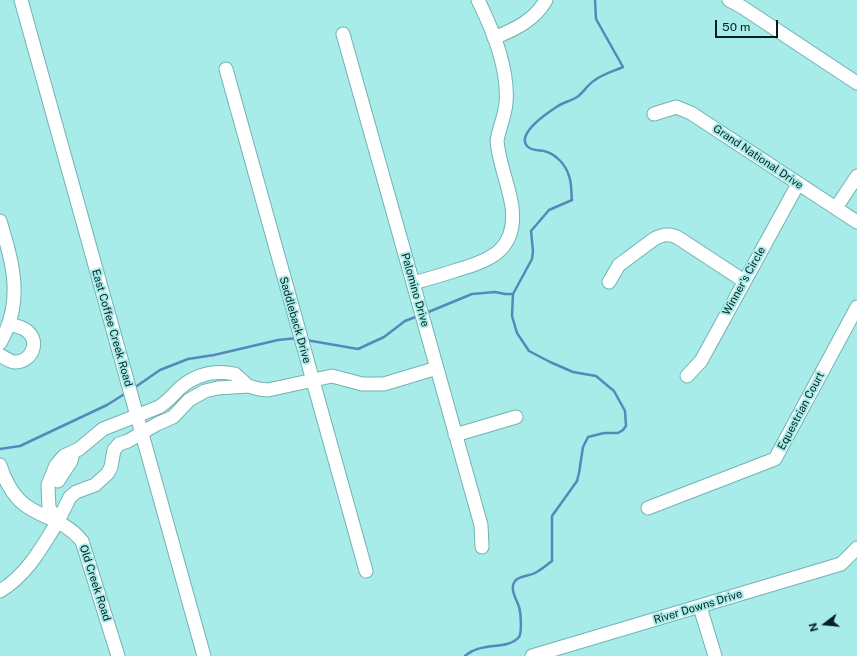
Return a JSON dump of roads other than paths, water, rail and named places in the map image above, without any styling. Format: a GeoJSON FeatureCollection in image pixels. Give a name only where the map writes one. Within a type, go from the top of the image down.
{"type":"FeatureCollection","features":[{"type":"Feature","properties":{"kind":"street","name":"East Coffee Creek Road"},"geometry":{"type":"LineString","coordinates":[[21,0],[204,656]]}},
{"type":"Feature","properties":{"kind":"street"},"geometry":{"type":"LineString","coordinates":[[413,283],[483,262],[502,248],[510,236],[513,217],[512,206],[497,141],[505,112],[507,91],[506,79],[504,67],[494,38],[478,0]]}},
{"type":"Feature","properties":{"kind":"street"},"geometry":{"type":"LineString","coordinates":[[494,38],[526,22],[535,15],[546,0]]}},
{"type":"Feature","properties":{"kind":"street"},"geometry":{"type":"LineString","coordinates":[[729,0],[857,83]]}},
{"type":"Feature","properties":{"kind":"street","name":"Palomino Drive"},"geometry":{"type":"LineString","coordinates":[[344,34],[481,525],[482,547]]}},
{"type":"Feature","properties":{"kind":"street","name":"Saddleback Drive"},"geometry":{"type":"LineString","coordinates":[[226,69],[366,571]]}},
{"type":"Feature","properties":{"kind":"street","name":"Grand National Drive"},"geometry":{"type":"LineString","coordinates":[[654,114],[676,107],[691,113],[857,222]]}},
{"type":"Feature","properties":{"kind":"street"},"geometry":{"type":"LineString","coordinates":[[836,208],[857,176]]}},
{"type":"Feature","properties":{"kind":"street","name":"Winner's Circle"},"geometry":{"type":"LineString","coordinates":[[687,376],[701,361],[798,184]]}},
{"type":"Feature","properties":{"kind":"street"},"geometry":{"type":"LineString","coordinates":[[0,221],[10,255],[14,278],[14,300],[10,324],[0,343]]}},
{"type":"Feature","properties":{"kind":"street"},"geometry":{"type":"LineString","coordinates":[[609,282],[619,265],[654,239],[669,234],[680,239],[744,281]]}},
{"type":"Feature","properties":{"kind":"street","name":"Equestrian Court"},"geometry":{"type":"LineString","coordinates":[[648,508],[775,459],[857,307]]}},
{"type":"Feature","properties":{"kind":"street"},"geometry":{"type":"LineString","coordinates":[[0,355],[14,362],[21,361],[31,354],[33,349],[34,342],[27,330],[10,324]]}},
{"type":"Feature","properties":{"kind":"street"},"geometry":{"type":"LineString","coordinates":[[0,591],[20,576],[31,563],[58,521],[70,497],[76,492],[95,485],[108,473],[114,450],[119,444],[173,417],[189,400],[205,391],[218,388],[248,386],[268,390],[332,376],[362,384],[384,384],[437,368]]}},
{"type":"Feature","properties":{"kind":"street"},"geometry":{"type":"LineString","coordinates":[[58,521],[48,502],[48,485],[54,479],[56,465],[64,456],[89,443],[103,429],[137,417],[166,403],[180,388],[192,379],[204,374],[217,372],[235,374],[248,386]]}},
{"type":"Feature","properties":{"kind":"street"},"geometry":{"type":"LineString","coordinates":[[455,435],[516,417]]}},
{"type":"Feature","properties":{"kind":"street"},"geometry":{"type":"LineString","coordinates":[[0,465],[5,479],[24,504],[37,512],[58,521]]}},
{"type":"Feature","properties":{"kind":"street"},"geometry":{"type":"LineString","coordinates":[[54,479],[76,492]]}},
{"type":"Feature","properties":{"kind":"street","name":"Old Creek Road"},"geometry":{"type":"LineString","coordinates":[[58,521],[74,532],[82,541],[118,656]]}},
{"type":"Feature","properties":{"kind":"street","name":"River Downs Drive"},"geometry":{"type":"LineString","coordinates":[[532,656],[841,564],[857,548]]}},
{"type":"Feature","properties":{"kind":"street"},"geometry":{"type":"LineString","coordinates":[[700,607],[714,656]]}},
{"type":"Feature","properties":{"kind":"waterway"},"geometry":{"type":"LineString","coordinates":[[465,656],[471,651],[478,649],[508,644],[519,637],[521,627],[520,614],[513,591],[513,584],[517,579],[535,573],[552,561],[552,516],[577,481],[583,447],[588,437],[604,433],[618,433],[626,426],[625,411],[614,391],[596,376],[573,372],[529,351],[517,333],[512,316],[513,294],[532,259],[533,251],[531,231],[549,210],[572,200],[570,179],[563,164],[548,152],[529,148],[525,141],[526,135],[535,123],[548,113],[560,105],[577,97],[598,78],[623,67],[596,19],[595,0]]}},
{"type":"Feature","properties":{"kind":"waterway"},"geometry":{"type":"LineString","coordinates":[[426,313],[472,294],[495,292],[513,294]]}},
{"type":"Feature","properties":{"kind":"waterway"},"geometry":{"type":"LineString","coordinates":[[306,340],[358,349],[384,337],[405,321],[418,316]]}},
{"type":"Feature","properties":{"kind":"waterway"},"geometry":{"type":"LineString","coordinates":[[134,388],[160,370],[188,359],[214,355],[278,340],[297,338]]}},
{"type":"Feature","properties":{"kind":"waterway"},"geometry":{"type":"LineString","coordinates":[[0,449],[20,446],[107,405],[126,393]]}}]}
